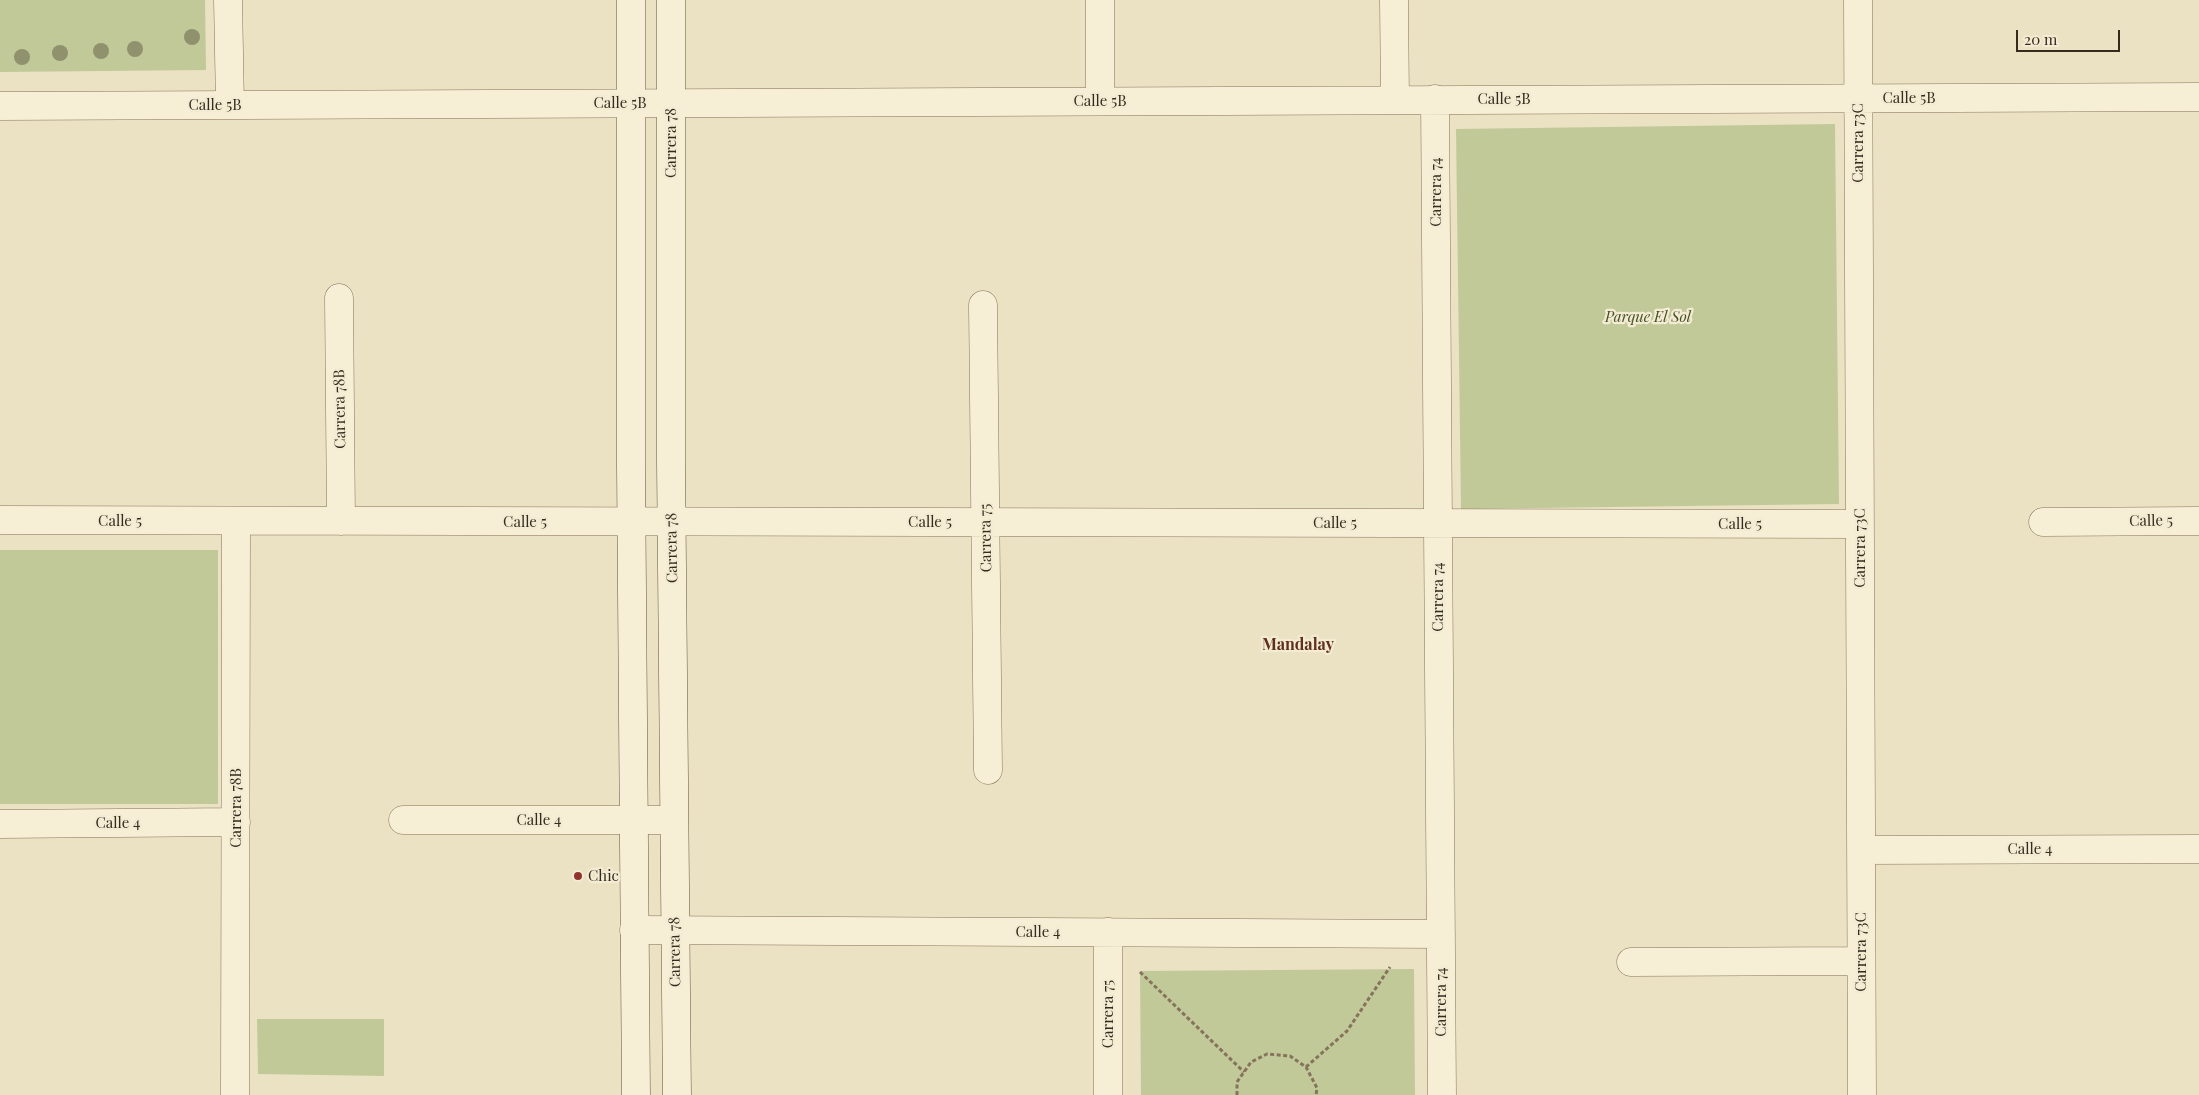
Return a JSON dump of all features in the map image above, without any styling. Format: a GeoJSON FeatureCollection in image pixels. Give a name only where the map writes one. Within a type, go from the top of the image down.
{"type":"FeatureCollection","features":[{"type":"Feature","properties":{"kind":"street"},"geometry":{"type":"LineString","coordinates":[[228,0],[230,105]]}},
{"type":"Feature","properties":{"kind":"street"},"geometry":{"type":"LineString","coordinates":[[631,0],[636,1095]]}},
{"type":"Feature","properties":{"kind":"street","name":"Carrera 78"},"geometry":{"type":"LineString","coordinates":[[671,0],[671,522],[677,1095]]}},
{"type":"Feature","properties":{"kind":"street"},"geometry":{"type":"LineString","coordinates":[[1100,0],[1100,101]]}},
{"type":"Feature","properties":{"kind":"street"},"geometry":{"type":"LineString","coordinates":[[1394,0],[1395,100]]}},
{"type":"Feature","properties":{"kind":"street","name":"Carrera 73C"},"geometry":{"type":"LineString","coordinates":[[1858,0],[1862,1095]]}},
{"type":"Feature","properties":{"kind":"street","name":"Calle 5B"},"geometry":{"type":"LineString","coordinates":[[0,106],[2199,97]]}},
{"type":"Feature","properties":{"kind":"street","name":"Carrera 74"},"geometry":{"type":"LineString","coordinates":[[1435,100],[1438,523],[1429,934],[1442,1095]]}},
{"type":"Feature","properties":{"kind":"street","name":"Carrera 78B"},"geometry":{"type":"LineString","coordinates":[[339,298],[342,521]]}},
{"type":"Feature","properties":{"kind":"street","name":"Carrera 75"},"geometry":{"type":"LineString","coordinates":[[984,305],[988,770]]}},
{"type":"Feature","properties":{"kind":"street","name":"Calle 5"},"geometry":{"type":"LineString","coordinates":[[0,520],[1860,524]]}},
{"type":"Feature","properties":{"kind":"street","name":"Calle 5"},"geometry":{"type":"LineString","coordinates":[[2044,522],[2199,520]]}},
{"type":"Feature","properties":{"kind":"street","name":"Carrera 78B"},"geometry":{"type":"LineString","coordinates":[[235,1095],[236,521]]}},
{"type":"Feature","properties":{"kind":"street","name":"Calle 4"},"geometry":{"type":"LineString","coordinates":[[403,820],[674,820]]}},
{"type":"Feature","properties":{"kind":"street","name":"Calle 4"},"geometry":{"type":"LineString","coordinates":[[0,824],[236,822]]}},
{"type":"Feature","properties":{"kind":"street","name":"Calle 4"},"geometry":{"type":"LineString","coordinates":[[1861,850],[2199,849]]}},
{"type":"Feature","properties":{"kind":"street","name":"Calle 4"},"geometry":{"type":"LineString","coordinates":[[634,930],[1429,934]]}},
{"type":"Feature","properties":{"kind":"street","name":"Carrera 75"},"geometry":{"type":"LineString","coordinates":[[1108,932],[1108,1095]]}},
{"type":"Feature","properties":{"kind":"street"},"geometry":{"type":"LineString","coordinates":[[1631,962],[1861,961]]}},
{"type":"Feature","properties":{"kind":"path"},"geometry":{"type":"LineString","coordinates":[[1108,932],[1140,972],[1244,1072]]}},
{"type":"Feature","properties":{"kind":"path"},"geometry":{"type":"LineString","coordinates":[[1306,1067],[1347,1031],[1388,969],[1429,934]]}},
{"type":"Feature","properties":{"kind":"path"},"geometry":{"type":"LineString","coordinates":[[1237,1095],[1237,1082],[1251,1062],[1267,1054],[1290,1056],[1306,1067],[1317,1088],[1316,1095]]}},
{"type":"Feature","properties":{"kind":"green space"},"geometry":{"type":"Polygon","coordinates":[[[0,0],[205,0],[206,70],[0,72],[0,0]]]}},
{"type":"Feature","properties":{"kind":"green space","name":"Parque El Sol"},"geometry":{"type":"Polygon","coordinates":[[[1835,124],[1839,504],[1461,509],[1456,129],[1835,124]]]}},
{"type":"Feature","properties":{"kind":"green space"},"geometry":{"type":"Polygon","coordinates":[[[0,550],[218,550],[218,804],[0,804],[0,550]]]}},
{"type":"Feature","properties":{"kind":"green space"},"geometry":{"type":"Polygon","coordinates":[[[1414,969],[1415,1095],[1141,1095],[1140,971],[1414,969]]]}},
{"type":"Feature","properties":{"kind":"green space"},"geometry":{"type":"Polygon","coordinates":[[[257,1019],[384,1019],[384,1076],[258,1074],[257,1019]]]}},
{"type":"Feature","properties":{"kind":"place","name":"Chic"},"geometry":{"type":"Point","coordinates":[578,876]}},
{"type":"Feature","properties":{"kind":"district","name":"Mandalay"},"geometry":{"type":"Point","coordinates":[1298,645]}}]}
